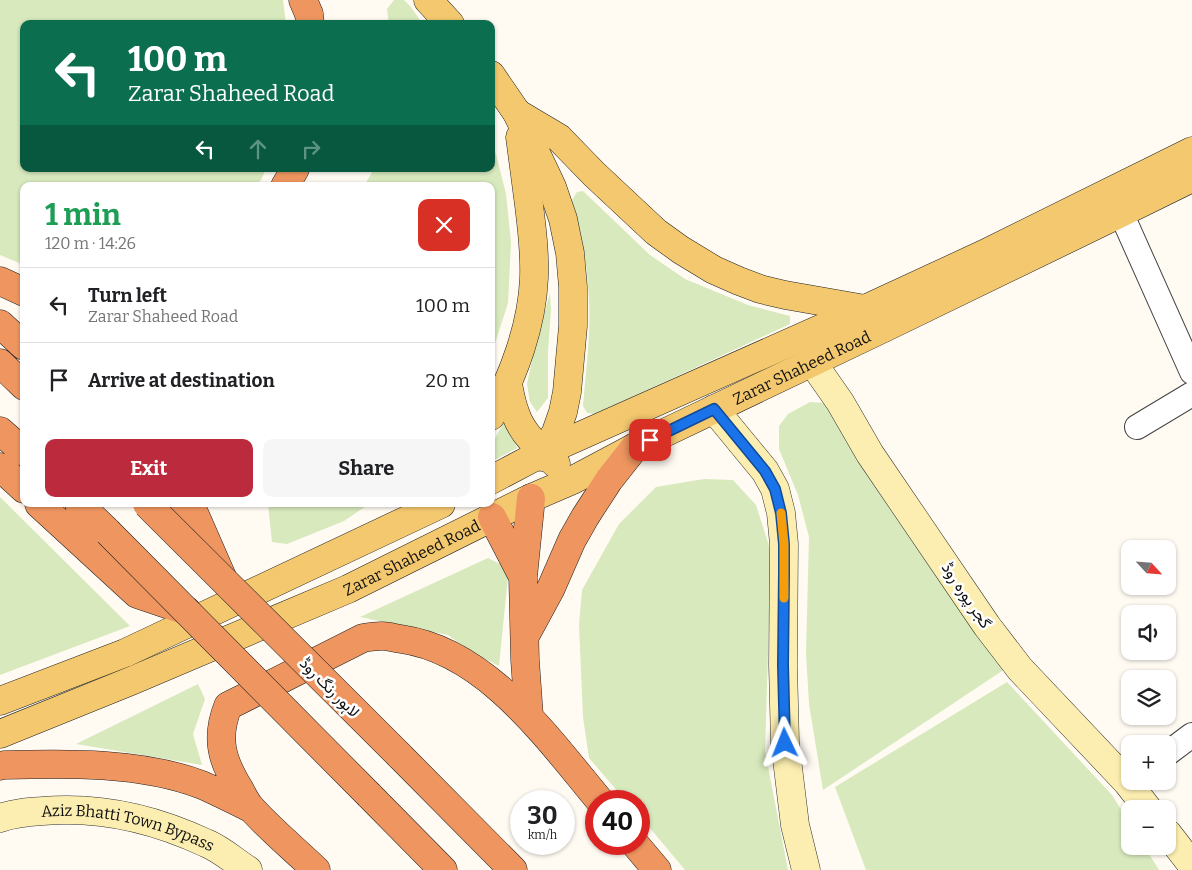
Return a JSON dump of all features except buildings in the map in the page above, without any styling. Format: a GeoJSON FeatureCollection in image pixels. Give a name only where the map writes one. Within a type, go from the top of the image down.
{"type":"FeatureCollection","features":[{"type":"Feature","properties":{"kind":"highway"},"geometry":{"type":"LineString","coordinates":[[303,0],[309,20]]}},
{"type":"Feature","properties":{"kind":"highway"},"geometry":{"type":"LineString","coordinates":[[0,281],[20,290]]}},
{"type":"Feature","properties":{"kind":"highway"},"geometry":{"type":"LineString","coordinates":[[0,324],[20,342]]}},
{"type":"Feature","properties":{"kind":"highway"},"geometry":{"type":"LineString","coordinates":[[0,363],[20,382]]}},
{"type":"Feature","properties":{"kind":"highway"},"geometry":{"type":"LineString","coordinates":[[0,430],[20,448]]}},
{"type":"Feature","properties":{"kind":"highway"},"geometry":{"type":"LineString","coordinates":[[525,636],[551,588],[572,540],[585,517],[635,447]]}},
{"type":"Feature","properties":{"kind":"highway"},"geometry":{"type":"LineString","coordinates":[[0,467],[20,485]]}},
{"type":"Feature","properties":{"kind":"highway"},"geometry":{"type":"LineString","coordinates":[[529,716],[523,578],[531,498]]}},
{"type":"Feature","properties":{"kind":"highway"},"geometry":{"type":"LineString","coordinates":[[42,507],[137,594],[187,611]]}},
{"type":"Feature","properties":{"kind":"highway"},"geometry":{"type":"LineString","coordinates":[[81,507],[187,611],[443,870]]}},
{"type":"Feature","properties":{"kind":"highway","name":"لاہور رنگ روڈ"},"geometry":{"type":"LineString","coordinates":[[150,507],[513,870]]}},
{"type":"Feature","properties":{"kind":"highway"},"geometry":{"type":"LineString","coordinates":[[187,507],[195,515],[224,581]]}},
{"type":"Feature","properties":{"kind":"highway"},"geometry":{"type":"LineString","coordinates":[[489,510],[523,578]]}},
{"type":"Feature","properties":{"kind":"highway"},"geometry":{"type":"LineString","coordinates":[[316,870],[250,808],[233,778],[223,754],[221,734],[223,720],[228,706],[363,638],[382,636],[415,641],[437,648],[478,672],[529,716],[591,790]]}},
{"type":"Feature","properties":{"kind":"highway"},"geometry":{"type":"LineString","coordinates":[[0,766],[48,763],[136,769],[165,774],[201,785],[250,808]]}},
{"type":"Feature","properties":{"kind":"highway"},"geometry":{"type":"LineString","coordinates":[[644,855],[656,870]]}},
{"type":"Feature","properties":{"kind":"main road"},"geometry":{"type":"LineString","coordinates":[[428,0],[446,20]]}},
{"type":"Feature","properties":{"kind":"main road"},"geometry":{"type":"LineString","coordinates":[[495,81],[517,113],[552,187],[563,219],[570,253],[573,287],[573,326],[567,392],[563,412],[556,432],[544,452],[534,481],[531,498]]}},
{"type":"Feature","properties":{"kind":"main road"},"geometry":{"type":"LineString","coordinates":[[517,113],[559,138],[656,232],[714,270],[760,289],[865,309]]}},
{"type":"Feature","properties":{"kind":"main road"},"geometry":{"type":"LineString","coordinates":[[495,408],[514,370],[528,322],[534,278],[534,242],[517,113]]}},
{"type":"Feature","properties":{"kind":"main road","name":"Zarar Shaheed Road"},"geometry":{"type":"LineString","coordinates":[[495,478],[544,452],[984,254],[1192,151]]}},
{"type":"Feature","properties":{"kind":"main road","name":"Zarar Shaheed Road"},"geometry":{"type":"LineString","coordinates":[[0,734],[348,589],[489,510],[531,498],[573,480],[635,447],[1192,178]]}},
{"type":"Feature","properties":{"kind":"main road"},"geometry":{"type":"LineString","coordinates":[[508,384],[516,416],[532,440],[573,480]]}},
{"type":"Feature","properties":{"kind":"main road"},"geometry":{"type":"LineString","coordinates":[[384,531],[396,507]]}},
{"type":"Feature","properties":{"kind":"main road"},"geometry":{"type":"LineString","coordinates":[[0,701],[124,653],[435,507]]}},
{"type":"Feature","properties":{"kind":"street"},"geometry":{"type":"LineString","coordinates":[[1121,213],[1192,372]]}},
{"type":"Feature","properties":{"kind":"street","name":"گجر پورہ روڈ"},"geometry":{"type":"LineString","coordinates":[[812,362],[840,402],[870,454],[987,626],[1020,669],[1121,774]]}},
{"type":"Feature","properties":{"kind":"street"},"geometry":{"type":"LineString","coordinates":[[1137,427],[1192,394]]}},
{"type":"Feature","properties":{"kind":"street"},"geometry":{"type":"LineString","coordinates":[[714,409],[765,471],[775,489],[781,513],[784,544],[783,665],[785,743],[795,825],[806,870]]}},
{"type":"Feature","properties":{"kind":"street"},"geometry":{"type":"LineString","coordinates":[[1176,747],[1192,735]]}},
{"type":"Feature","properties":{"kind":"street","name":"Aziz Bhatti Town Bypass"},"geometry":{"type":"LineString","coordinates":[[0,818],[14,814],[58,810],[105,812],[156,824],[208,843],[248,870]]}},
{"type":"Feature","properties":{"kind":"street"},"geometry":{"type":"LineString","coordinates":[[1176,844],[1192,865]]}},
{"type":"Feature","properties":{"kind":"green space"},"geometry":{"type":"Polygon","coordinates":[[[0,0],[283,0],[286,20],[20,20],[20,172],[265,172],[259,182],[20,182],[20,263],[0,255],[0,0]]]}},
{"type":"Feature","properties":{"kind":"green space"},"geometry":{"type":"Polygon","coordinates":[[[394,0],[404,0],[420,20],[388,20],[387,9],[394,0]]]}},
{"type":"Feature","properties":{"kind":"green space"},"geometry":{"type":"Polygon","coordinates":[[[495,152],[506,194],[511,243],[508,303],[495,344],[495,182],[366,182],[372,172],[495,172],[495,152]]]}},
{"type":"Feature","properties":{"kind":"green space"},"geometry":{"type":"Polygon","coordinates":[[[583,191],[650,255],[685,279],[748,305],[790,316],[790,324],[595,414],[587,413],[583,406],[589,338],[589,298],[584,249],[572,200],[577,192],[583,191]]]}},
{"type":"Feature","properties":{"kind":"green space"},"geometry":{"type":"Polygon","coordinates":[[[550,293],[548,398],[537,412],[530,402],[527,384],[535,346],[550,293]]]}},
{"type":"Feature","properties":{"kind":"green space"},"geometry":{"type":"Polygon","coordinates":[[[810,402],[825,403],[1005,669],[823,790],[809,704],[806,653],[809,537],[798,495],[779,449],[779,426],[788,414],[810,402]]]}},
{"type":"Feature","properties":{"kind":"green space"},"geometry":{"type":"Polygon","coordinates":[[[505,420],[517,448],[495,460],[495,439],[505,420]]]}},
{"type":"Feature","properties":{"kind":"green space"},"geometry":{"type":"Polygon","coordinates":[[[704,479],[733,480],[756,505],[771,552],[765,751],[788,870],[685,870],[650,828],[650,790],[617,790],[589,758],[583,717],[579,625],[582,590],[619,524],[656,487],[704,479]]]}},
{"type":"Feature","properties":{"kind":"green space"},"geometry":{"type":"Polygon","coordinates":[[[0,497],[130,626],[0,675],[0,497]]]}},
{"type":"Feature","properties":{"kind":"green space"},"geometry":{"type":"Polygon","coordinates":[[[268,507],[365,507],[344,521],[287,544],[272,542],[268,507]]]}},
{"type":"Feature","properties":{"kind":"green space"},"geometry":{"type":"Polygon","coordinates":[[[488,558],[502,565],[508,576],[499,666],[471,652],[448,635],[360,617],[488,558]]]}},
{"type":"Feature","properties":{"kind":"green space"},"geometry":{"type":"Polygon","coordinates":[[[1007,682],[1112,795],[1121,810],[1121,855],[1150,855],[1159,870],[866,870],[835,787],[1007,682]]]}},
{"type":"Feature","properties":{"kind":"green space"},"geometry":{"type":"Polygon","coordinates":[[[198,684],[205,699],[193,734],[202,765],[76,744],[198,684]]]}},
{"type":"Feature","properties":{"kind":"slow traffic"},"geometry":{"type":"LineString","coordinates":[[781,513],[784,544],[784,598]]}},
{"type":"Feature","properties":{"kind":"route"},"geometry":{"type":"LineString","coordinates":[[650,440],[714,409],[746,446],[765,471],[775,489],[781,513],[784,544],[783,665],[785,743]]}}]}
